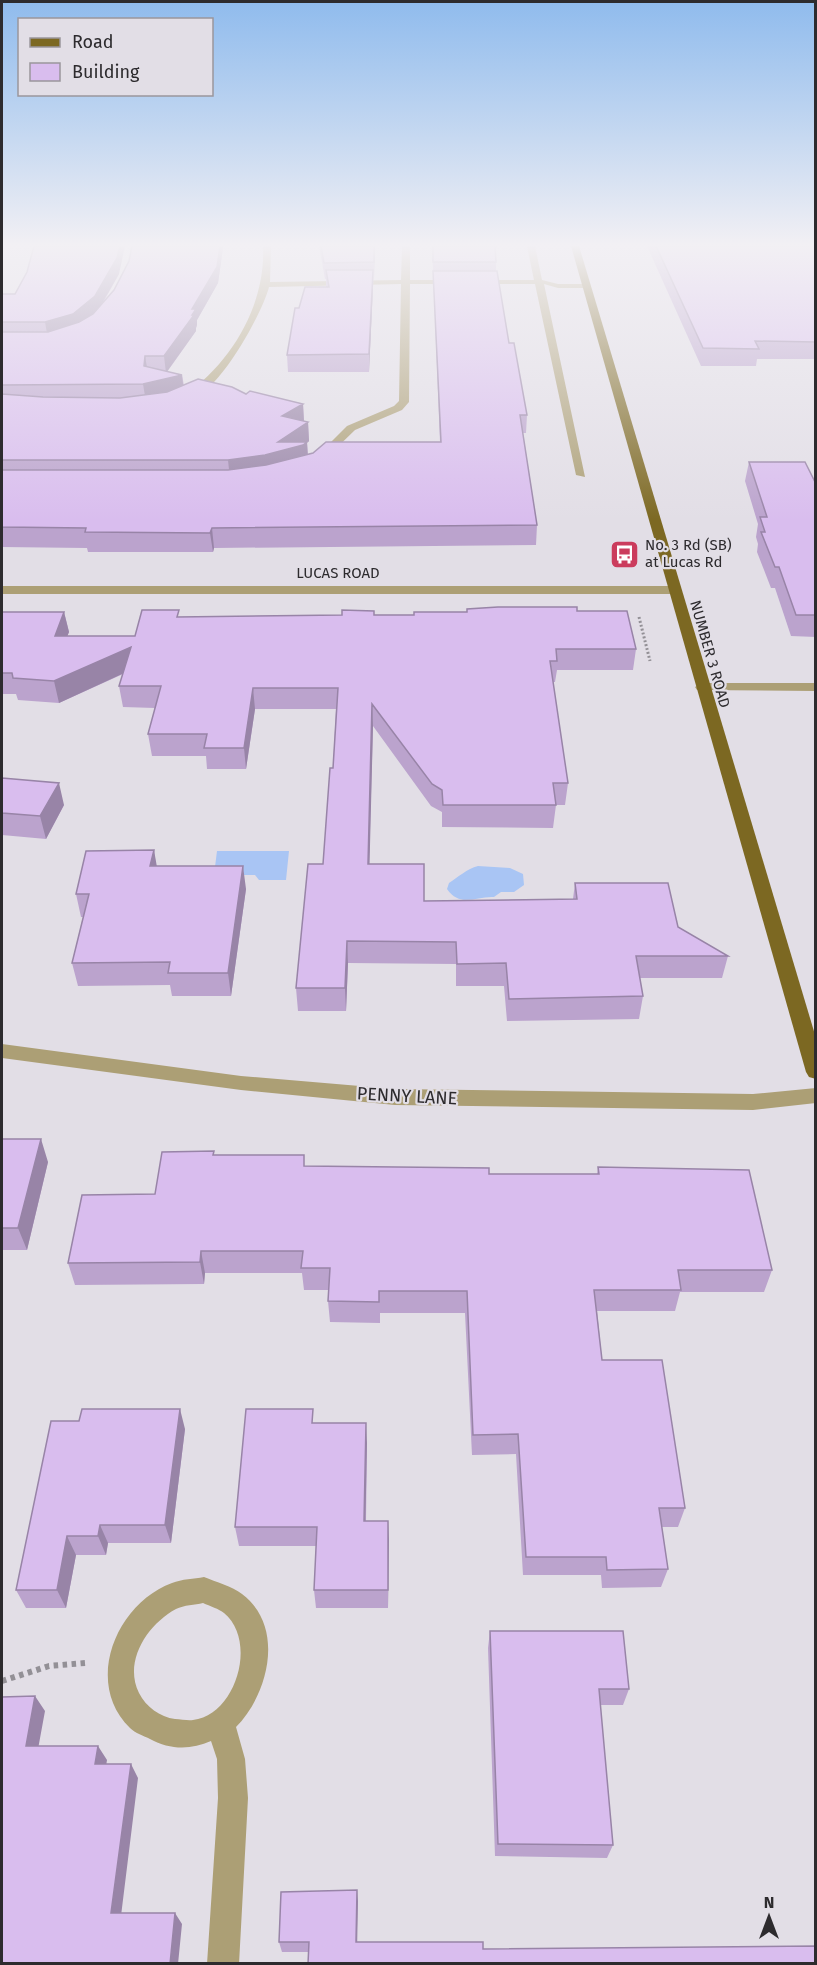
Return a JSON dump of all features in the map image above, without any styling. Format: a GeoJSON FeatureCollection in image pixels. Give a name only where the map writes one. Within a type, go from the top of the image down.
{"type":"FeatureCollection","features":[{"type":"Feature","properties":{"kind":"main road","name":"NUMBER 3 ROAD"},"geometry":{"type":"LineString","coordinates":[[602,338],[816,1072]]}},
{"type":"Feature","properties":{"kind":"street"},"geometry":{"type":"LineString","coordinates":[[175,402],[198,390],[224,361],[240,338]]}},
{"type":"Feature","properties":{"kind":"street"},"geometry":{"type":"LineString","coordinates":[[309,468],[351,428],[402,405],[404,338]]}},
{"type":"Feature","properties":{"kind":"street"},"geometry":{"type":"LineString","coordinates":[[551,338],[581,475]]}},
{"type":"Feature","properties":{"kind":"street","name":"LUCAS ROAD"},"geometry":{"type":"LineString","coordinates":[[2,590],[675,590]]}},
{"type":"Feature","properties":{"kind":"street"},"geometry":{"type":"LineString","coordinates":[[702,687],[816,687]]}},
{"type":"Feature","properties":{"kind":"street","name":"PENNY LANE"},"geometry":{"type":"LineString","coordinates":[[2,1051],[250,1084],[395,1097],[753,1102],[816,1095]]}},
{"type":"Feature","properties":{"kind":"street"},"geometry":{"type":"LineString","coordinates":[[204,1590],[233,1602],[247,1618],[256,1651],[254,1675],[244,1697],[220,1723],[186,1734],[166,1733],[148,1725],[134,1711],[124,1693],[122,1661],[127,1641],[138,1621],[162,1600],[183,1592],[204,1590]]}},
{"type":"Feature","properties":{"kind":"street"},"geometry":{"type":"LineString","coordinates":[[220,1723],[231,1759],[233,1798],[223,1964]]}},
{"type":"Feature","properties":{"kind":"path"},"geometry":{"type":"LineString","coordinates":[[638,611],[650,661]]}},
{"type":"Feature","properties":{"kind":"path"},"geometry":{"type":"LineString","coordinates":[[2,1681],[49,1666],[122,1661]]}},
{"type":"Feature","properties":{"kind":"water"},"geometry":{"type":"Polygon","coordinates":[[[217,851],[289,851],[286,880],[259,880],[255,875],[214,875],[217,851]]]}},
{"type":"Feature","properties":{"kind":"water"},"geometry":{"type":"Polygon","coordinates":[[[478,866],[510,868],[523,874],[524,885],[514,892],[501,892],[494,897],[463,900],[452,895],[447,889],[449,883],[478,866]]]}},
{"type":"Feature","properties":{"kind":"building"},"geometry":{"type":"Polygon","coordinates":[[[2,338],[177,338],[164,356],[145,356],[144,366],[182,375],[143,384],[2,385],[2,338]]]}},
{"type":"Feature","properties":{"kind":"building"},"geometry":{"type":"Polygon","coordinates":[[[290,338],[370,338],[369,354],[287,355],[290,338]]]}},
{"type":"Feature","properties":{"kind":"building"},"geometry":{"type":"Polygon","coordinates":[[[436,338],[508,338],[509,343],[514,343],[527,415],[520,415],[537,525],[212,528],[210,533],[85,532],[86,528],[2,527],[2,470],[228,470],[266,465],[313,453],[326,442],[441,442],[436,338]]]}},
{"type":"Feature","properties":{"kind":"building"},"geometry":{"type":"Polygon","coordinates":[[[698,338],[816,338],[816,342],[755,341],[759,349],[703,348],[698,338]]]}},
{"type":"Feature","properties":{"kind":"building"},"geometry":{"type":"Polygon","coordinates":[[[198,379],[232,387],[246,394],[250,391],[303,404],[282,416],[308,422],[278,442],[307,442],[265,455],[228,460],[2,460],[2,394],[120,398],[167,392],[198,379]]]}},
{"type":"Feature","properties":{"kind":"building"},"geometry":{"type":"Polygon","coordinates":[[[749,462],[805,462],[816,484],[816,615],[796,615],[779,567],[775,567],[761,532],[765,532],[760,517],[767,517],[749,462]]]}},
{"type":"Feature","properties":{"kind":"building"},"geometry":{"type":"Polygon","coordinates":[[[577,607],[577,611],[627,611],[636,649],[556,649],[557,661],[550,661],[568,783],[553,783],[556,805],[443,805],[442,790],[432,784],[372,704],[368,864],[424,864],[424,901],[577,899],[575,883],[668,883],[678,927],[728,956],[636,956],[643,996],[509,999],[506,963],[457,964],[456,942],[347,941],[345,988],[296,988],[308,864],[323,864],[330,768],[333,768],[338,688],[253,688],[244,748],[204,748],[207,734],[148,734],[161,686],[119,686],[131,647],[54,681],[13,678],[12,673],[2,673],[2,612],[64,612],[55,636],[135,636],[142,610],[179,610],[177,617],[342,615],[342,610],[374,611],[374,615],[414,615],[414,612],[467,612],[467,609],[577,607]]]}},
{"type":"Feature","properties":{"kind":"building"},"geometry":{"type":"Polygon","coordinates":[[[2,778],[59,783],[40,816],[2,813],[2,778]]]}},
{"type":"Feature","properties":{"kind":"building"},"geometry":{"type":"Polygon","coordinates":[[[154,850],[150,866],[243,866],[228,973],[168,973],[170,962],[72,963],[89,894],[76,894],[86,851],[154,850]]]}},
{"type":"Feature","properties":{"kind":"building"},"geometry":{"type":"Polygon","coordinates":[[[2,1139],[41,1139],[18,1228],[2,1228],[2,1139]]]}},
{"type":"Feature","properties":{"kind":"building"},"geometry":{"type":"Polygon","coordinates":[[[214,1151],[213,1155],[304,1155],[304,1166],[489,1168],[489,1174],[599,1174],[598,1167],[749,1170],[772,1270],[678,1270],[681,1290],[594,1290],[602,1360],[662,1360],[685,1508],[659,1508],[668,1569],[607,1570],[606,1557],[526,1557],[518,1434],[473,1435],[467,1291],[379,1291],[379,1302],[328,1301],[330,1268],[301,1268],[303,1251],[201,1251],[200,1262],[68,1263],[82,1195],[155,1194],[162,1152],[214,1151]]]}},
{"type":"Feature","properties":{"kind":"building"},"geometry":{"type":"Polygon","coordinates":[[[82,1409],[180,1409],[165,1525],[100,1525],[98,1536],[67,1536],[57,1590],[16,1590],[51,1421],[79,1421],[82,1409]]]}},
{"type":"Feature","properties":{"kind":"building"},"geometry":{"type":"Polygon","coordinates":[[[246,1409],[313,1409],[312,1423],[366,1423],[364,1521],[388,1521],[388,1590],[314,1590],[317,1527],[235,1527],[246,1409]]]}},
{"type":"Feature","properties":{"kind":"building"},"geometry":{"type":"Polygon","coordinates":[[[490,1631],[623,1631],[629,1689],[599,1689],[613,1845],[498,1844],[490,1631]]]}},
{"type":"Feature","properties":{"kind":"building"},"geometry":{"type":"Polygon","coordinates":[[[35,1696],[26,1746],[98,1746],[95,1764],[131,1764],[111,1913],[175,1913],[170,1964],[2,1964],[2,1697],[35,1696]]]}},
{"type":"Feature","properties":{"kind":"building"},"geometry":{"type":"Polygon","coordinates":[[[357,1890],[356,1942],[483,1942],[483,1949],[816,1946],[816,1964],[308,1964],[309,1942],[279,1942],[281,1892],[357,1890]]]}},
{"type":"Feature","properties":{"kind":"place","name":"No. 3 Rd (SB) at Lucas Rd"},"geometry":{"type":"Point","coordinates":[624,554]}}]}
